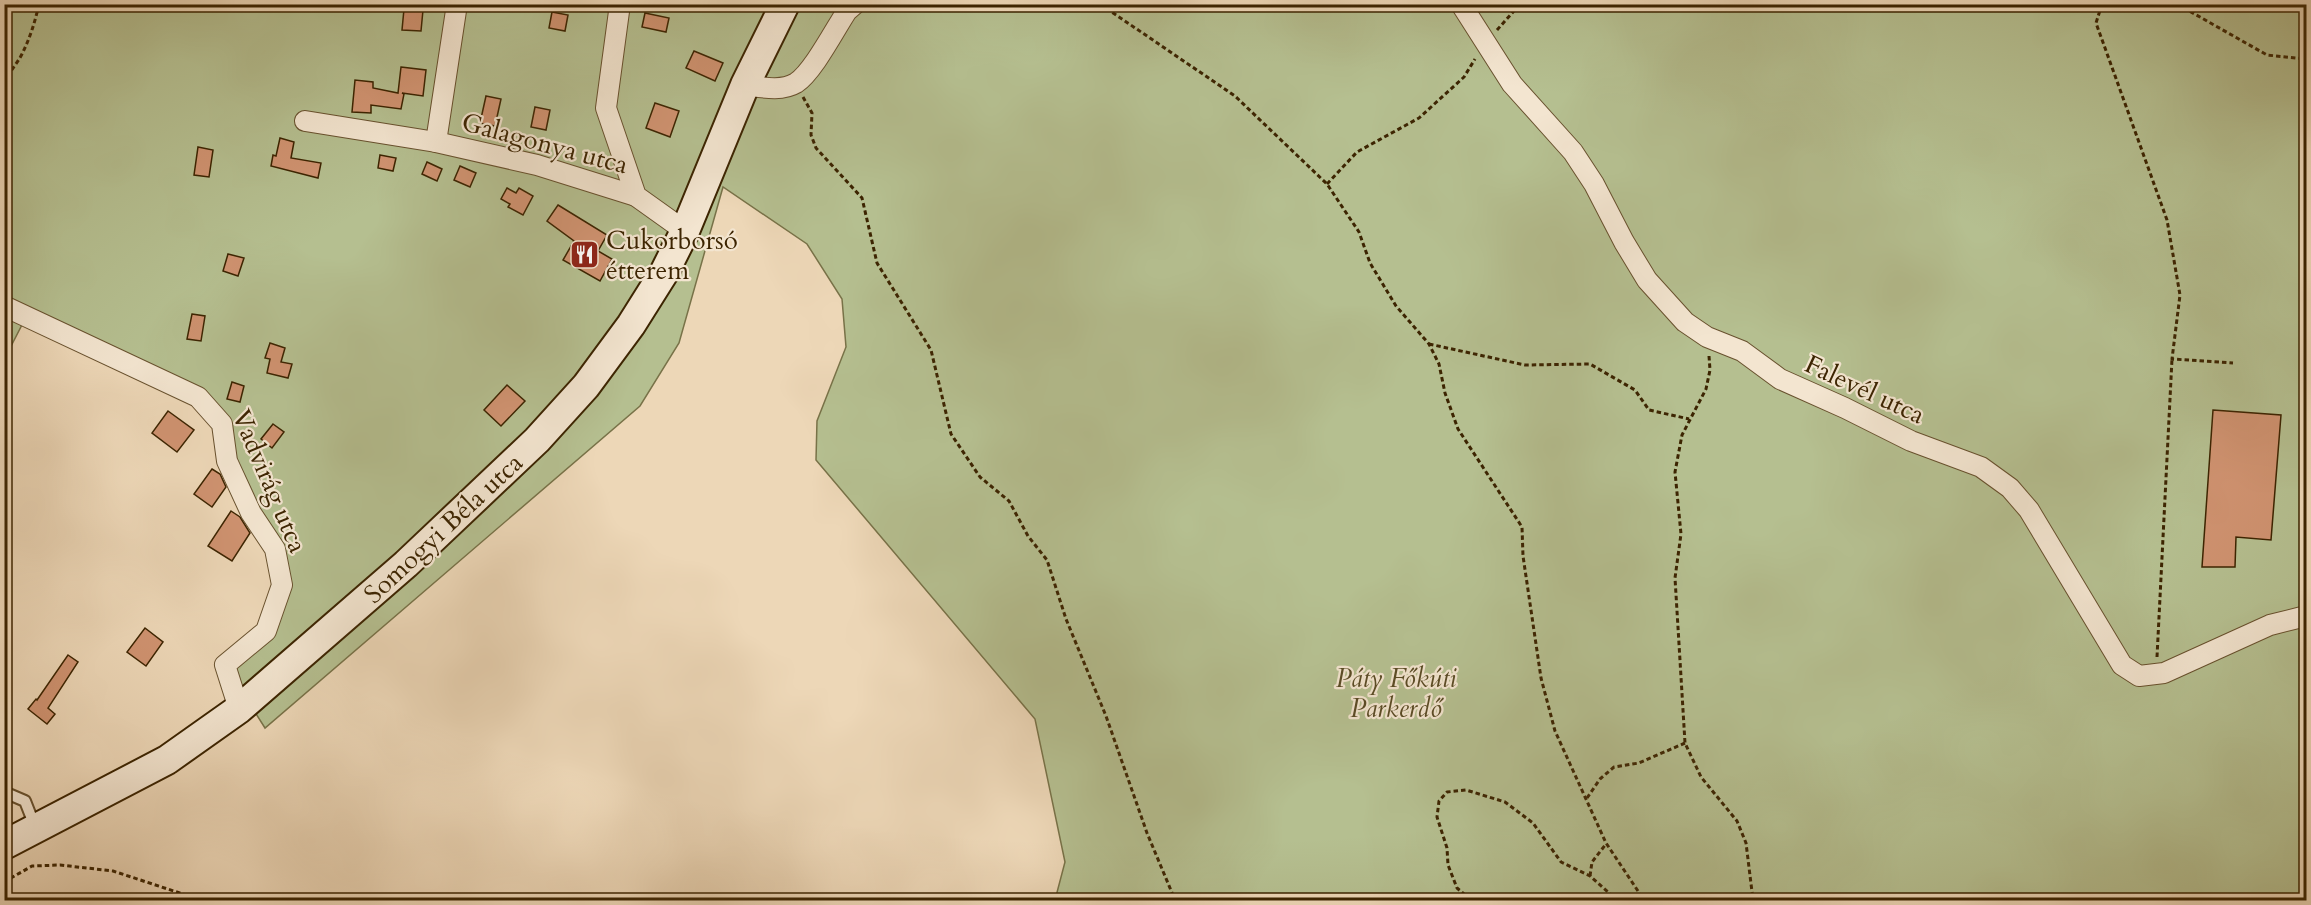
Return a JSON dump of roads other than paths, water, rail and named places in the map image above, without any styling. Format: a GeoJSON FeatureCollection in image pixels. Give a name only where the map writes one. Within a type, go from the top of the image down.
{"type":"FeatureCollection","features":[{"type":"Feature","properties":{"kind":"main road","name":"Somogyi Béla utca"},"geometry":{"type":"LineString","coordinates":[[4,845],[167,760],[239,709],[406,564],[537,440],[586,386],[632,325],[665,271],[686,231],[746,85],[785,4]]}},
{"type":"Feature","properties":{"kind":"street","name":"Galagonya utca"},"geometry":{"type":"LineString","coordinates":[[457,4],[436,142],[537,165],[636,196],[686,231]]}},
{"type":"Feature","properties":{"kind":"street"},"geometry":{"type":"LineString","coordinates":[[620,4],[606,108],[636,196]]}},
{"type":"Feature","properties":{"kind":"street"},"geometry":{"type":"LineString","coordinates":[[746,85],[775,89],[795,83],[812,66],[847,11],[855,4]]}},
{"type":"Feature","properties":{"kind":"street","name":"Falevél utca"},"geometry":{"type":"LineString","coordinates":[[1461,4],[1512,84],[1574,152],[1647,280],[1685,322],[1707,337],[1742,351],[1780,379],[1911,441],[1981,467],[2010,488],[2029,510],[2122,665],[2139,676],[2164,673],[2270,625],[2307,616]]}},
{"type":"Feature","properties":{"kind":"street"},"geometry":{"type":"LineString","coordinates":[[305,121],[436,142]]}},
{"type":"Feature","properties":{"kind":"street","name":"Vadvirág utca"},"geometry":{"type":"LineString","coordinates":[[4,306],[198,397],[222,424],[227,461],[251,513],[275,549],[282,585],[266,630],[225,665],[239,709]]}},
{"type":"Feature","properties":{"kind":"lane"},"geometry":{"type":"LineString","coordinates":[[4,792],[25,801],[36,829]]}},
{"type":"Feature","properties":{"kind":"place","name":"Cukorborsó étterem"},"geometry":{"type":"Point","coordinates":[585,255]}},
{"type":"Feature","properties":{"kind":"park label","name":"Páty Főkúti Parkerdő"},"geometry":{"type":"Point","coordinates":[1396,693]}}]}
